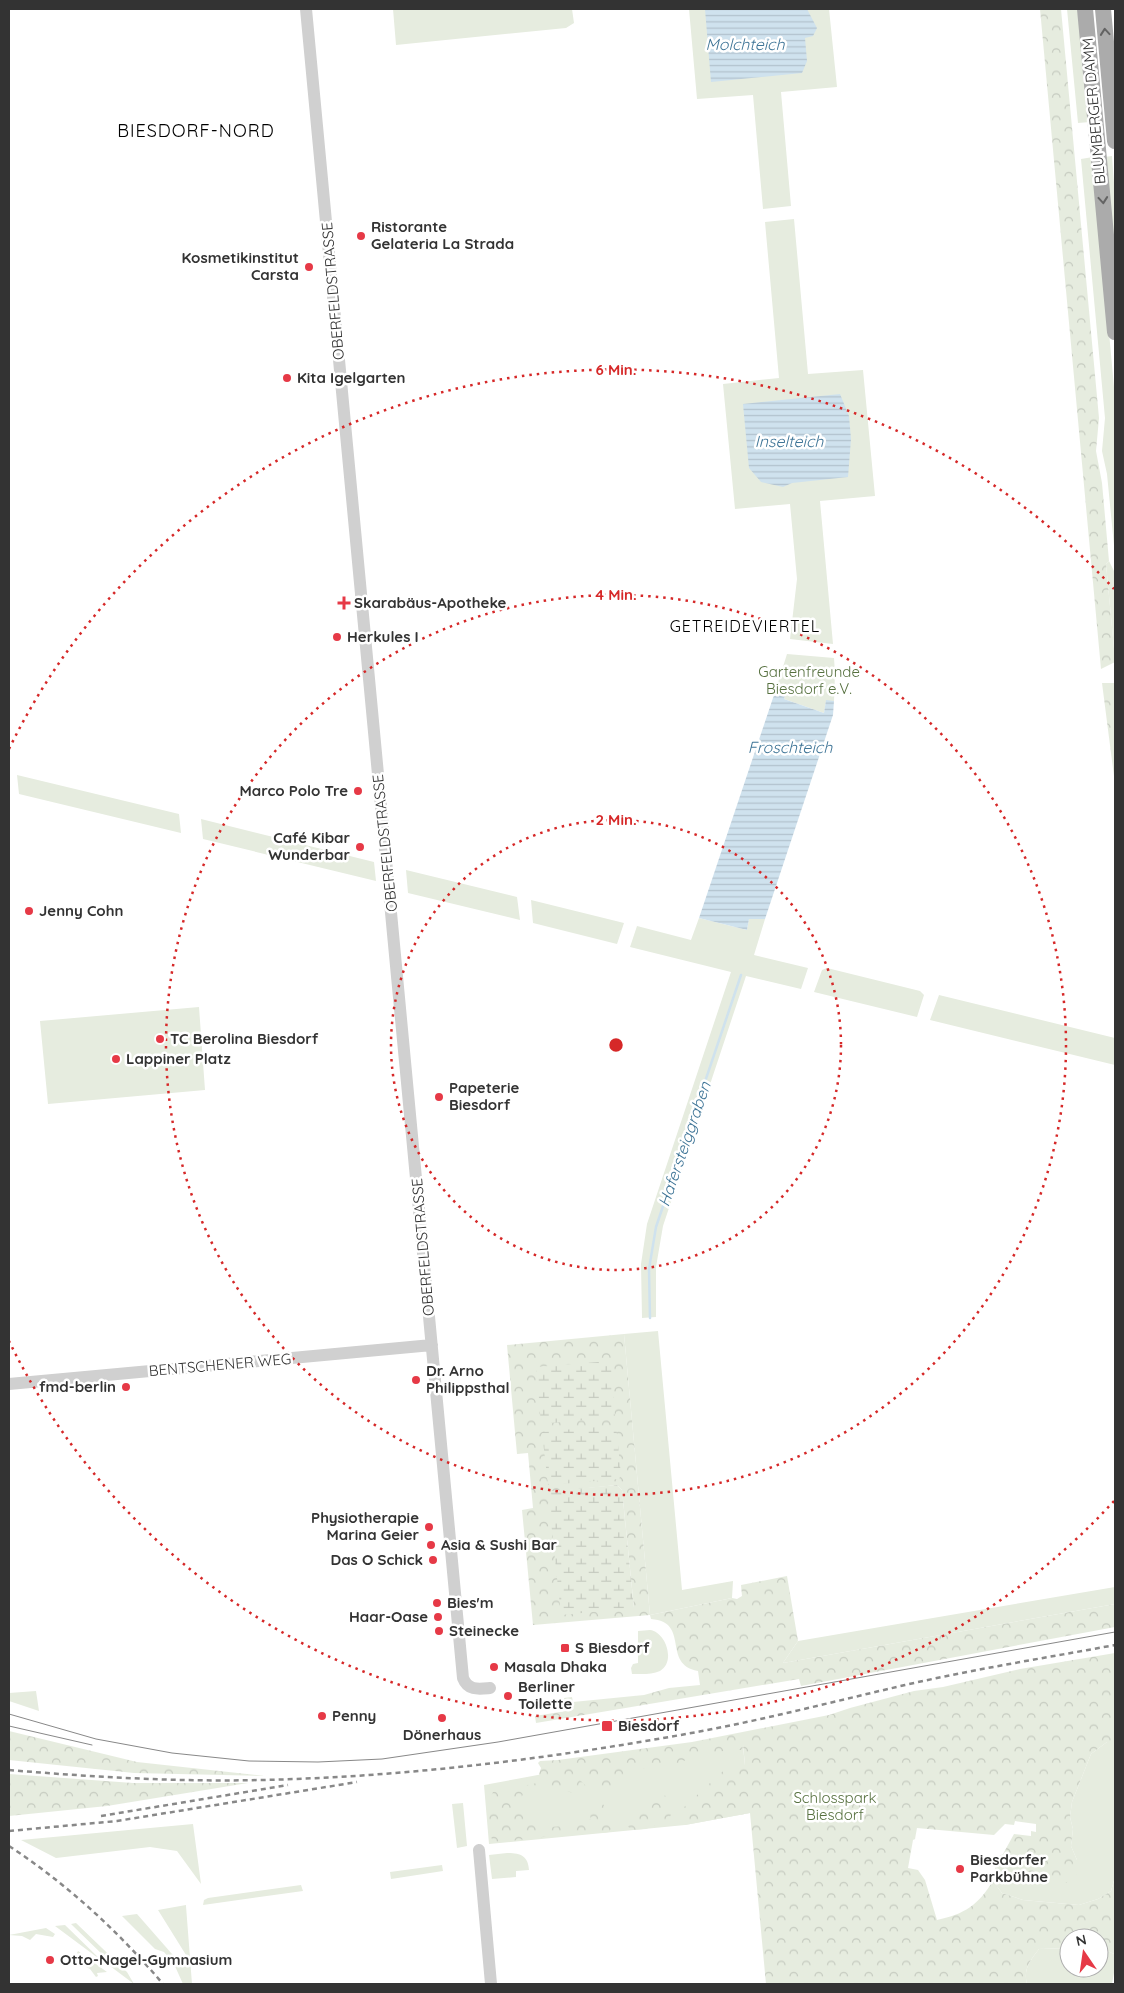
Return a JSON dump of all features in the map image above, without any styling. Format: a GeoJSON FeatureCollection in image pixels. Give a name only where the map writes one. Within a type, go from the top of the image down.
{"type":"FeatureCollection","features":[{"type":"Feature","properties":{"kind":"main road","name":"BLUMBERGER DAMM"},"geometry":{"type":"LineString","coordinates":[[1085,9],[1115,332]]}},
{"type":"Feature","properties":{"kind":"main road","name":"BLUMBERGER DAMM"},"geometry":{"type":"LineString","coordinates":[[1103,9],[1115,141]]}},
{"type":"Feature","properties":{"kind":"street","name":"OBERFELDSTRASSE"},"geometry":{"type":"LineString","coordinates":[[306,9],[463,1678],[465,1683],[471,1688],[490,1688]]}},
{"type":"Feature","properties":{"kind":"street","name":"BENTSCHENER WEG"},"geometry":{"type":"LineString","coordinates":[[9,1384],[432,1345]]}},
{"type":"Feature","properties":{"kind":"street"},"geometry":{"type":"LineString","coordinates":[[479,1850],[491,1984]]}},
{"type":"Feature","properties":{"kind":"green space"},"geometry":{"type":"Polygon","coordinates":[[[393,9],[572,9],[574,23],[566,28],[396,45],[393,9]]]}},
{"type":"Feature","properties":{"kind":"green space"},"geometry":{"type":"Polygon","coordinates":[[[689,9],[829,9],[837,87],[781,92],[791,206],[763,209],[753,95],[697,99],[689,9]]]}},
{"type":"Feature","properties":{"kind":"green space"},"geometry":{"type":"Polygon","coordinates":[[[1040,9],[1061,9],[1099,418],[1096,451],[1102,483],[1109,561],[1106,564],[1115,659],[1115,662],[1101,669],[1040,9]]]}},
{"type":"Feature","properties":{"kind":"green space"},"geometry":{"type":"Polygon","coordinates":[[[1067,9],[1079,9],[1090,122],[1078,123],[1067,9]]]}},
{"type":"Feature","properties":{"kind":"green space"},"geometry":{"type":"Polygon","coordinates":[[[1112,156],[1115,196],[1115,279],[1104,157],[1112,156]]]}},
{"type":"Feature","properties":{"kind":"green space"},"geometry":{"type":"Polygon","coordinates":[[[1093,157],[1115,398],[1115,556],[1107,474],[1102,451],[1105,418],[1081,159],[1093,157]]]}},
{"type":"Feature","properties":{"kind":"green space"},"geometry":{"type":"Polygon","coordinates":[[[794,219],[808,374],[863,370],[875,496],[820,501],[833,644],[790,639],[797,579],[790,504],[735,509],[723,384],[779,378],[765,222],[794,219]]]}},
{"type":"Feature","properties":{"kind":"green space"},"geometry":{"type":"Polygon","coordinates":[[[1109,561],[1115,573],[1115,659],[1106,564],[1109,561]]]}},
{"type":"Feature","properties":{"kind":"green space","name":"Gartenfreunde Biesdorf e.V."},"geometry":{"type":"Polygon","coordinates":[[[787,654],[834,658],[834,701],[826,701],[824,713],[784,699],[786,692],[776,689],[787,654]]]}},
{"type":"Feature","properties":{"kind":"green space"},"geometry":{"type":"Polygon","coordinates":[[[1102,683],[1115,683],[1115,784],[1102,683]]]}},
{"type":"Feature","properties":{"kind":"green space"},"geometry":{"type":"Polygon","coordinates":[[[17,775],[179,814],[181,833],[19,794],[17,775]]]}},
{"type":"Feature","properties":{"kind":"green space"},"geometry":{"type":"Polygon","coordinates":[[[201,819],[374,862],[376,881],[203,839],[201,819]]]}},
{"type":"Feature","properties":{"kind":"green space"},"geometry":{"type":"Polygon","coordinates":[[[406,870],[517,897],[520,920],[408,893],[406,870]]]}},
{"type":"Feature","properties":{"kind":"green space"},"geometry":{"type":"Polygon","coordinates":[[[531,900],[624,923],[617,944],[533,923],[531,900]]]}},
{"type":"Feature","properties":{"kind":"green space"},"geometry":{"type":"Polygon","coordinates":[[[699,918],[747,930],[749,919],[765,919],[754,955],[808,968],[801,989],[746,976],[663,1226],[656,1267],[656,1317],[642,1318],[641,1264],[647,1224],[731,972],[630,947],[637,926],[691,940],[699,918]]]}},
{"type":"Feature","properties":{"kind":"green space"},"geometry":{"type":"Polygon","coordinates":[[[827,968],[920,991],[924,995],[917,1017],[814,992],[822,970],[827,968]]]}},
{"type":"Feature","properties":{"kind":"green space"},"geometry":{"type":"Polygon","coordinates":[[[939,995],[1115,1038],[1115,1065],[930,1020],[939,995]]]}},
{"type":"Feature","properties":{"kind":"green space"},"geometry":{"type":"Polygon","coordinates":[[[199,1007],[205,1090],[48,1104],[40,1021],[199,1007]]]}},
{"type":"Feature","properties":{"kind":"green space"},"geometry":{"type":"Polygon","coordinates":[[[658,1331],[682,1590],[733,1581],[732,1598],[650,1615],[624,1334],[658,1331]]]}},
{"type":"Feature","properties":{"kind":"green space"},"geometry":{"type":"Polygon","coordinates":[[[624,1334],[650,1615],[533,1625],[522,1510],[533,1508],[528,1453],[517,1454],[507,1345],[624,1334]],[[617,1485],[550,1492],[634,1608],[622,1490],[617,1485]]]}},
{"type":"Feature","properties":{"kind":"green space"},"geometry":{"type":"Polygon","coordinates":[[[611,1361],[615,1417],[541,1424],[536,1367],[611,1361]]]}},
{"type":"Feature","properties":{"kind":"green space"},"geometry":{"type":"Polygon","coordinates":[[[616,1425],[621,1475],[619,1479],[548,1485],[542,1432],[616,1425]]]}},
{"type":"Feature","properties":{"kind":"green space"},"geometry":{"type":"Polygon","coordinates":[[[617,1485],[622,1490],[634,1608],[561,1615],[548,1494],[552,1491],[617,1485]]]}},
{"type":"Feature","properties":{"kind":"green space"},"geometry":{"type":"Polygon","coordinates":[[[787,1576],[798,1641],[783,1663],[1115,1604],[1115,1627],[801,1686],[799,1679],[536,1723],[535,1716],[566,1711],[564,1698],[572,1697],[573,1702],[644,1695],[669,1688],[700,1685],[698,1671],[687,1667],[681,1660],[670,1627],[663,1622],[651,1619],[650,1615],[732,1598],[737,1599],[742,1596],[741,1585],[787,1576]]]}},
{"type":"Feature","properties":{"kind":"green space"},"geometry":{"type":"Polygon","coordinates":[[[1115,1587],[1115,1604],[783,1663],[798,1641],[1115,1587]]]}},
{"type":"Feature","properties":{"kind":"green space"},"geometry":{"type":"Polygon","coordinates":[[[650,1630],[661,1636],[667,1648],[668,1655],[665,1667],[657,1672],[632,1674],[631,1668],[633,1664],[638,1663],[638,1631],[650,1630]]]}},
{"type":"Feature","properties":{"kind":"green space","name":"Schlosspark Biesdorf"},"geometry":{"type":"Polygon","coordinates":[[[1115,1653],[1115,1742],[1107,1742],[1091,1754],[1072,1802],[1070,1817],[1073,1829],[1071,1846],[1077,1860],[1077,1874],[1066,1883],[1044,1884],[1020,1879],[1003,1854],[1014,1834],[1031,1836],[1031,1831],[1036,1832],[1036,1824],[1015,1821],[1014,1825],[1005,1824],[994,1835],[917,1828],[908,1868],[918,1870],[925,1880],[937,1920],[955,1915],[970,1907],[982,1896],[993,1881],[1002,1893],[1023,1900],[1079,1905],[1098,1899],[1111,1891],[1115,1877],[1115,1959],[1114,1954],[1109,1952],[1109,1928],[1059,1928],[1059,1948],[1039,1949],[1030,1961],[1027,1969],[1027,1984],[766,1984],[750,1813],[685,1825],[682,1824],[680,1815],[682,1809],[723,1771],[745,1765],[743,1745],[742,1750],[691,1756],[677,1766],[640,1769],[626,1776],[608,1797],[599,1788],[597,1782],[588,1774],[573,1777],[581,1781],[590,1790],[585,1792],[572,1793],[551,1788],[523,1794],[521,1805],[525,1814],[539,1821],[544,1821],[549,1827],[564,1826],[591,1819],[588,1807],[602,1803],[611,1817],[611,1828],[609,1832],[603,1833],[584,1832],[493,1843],[488,1824],[488,1805],[493,1792],[542,1782],[539,1774],[541,1768],[538,1763],[540,1761],[692,1742],[829,1715],[914,1691],[943,1687],[1020,1669],[1115,1653]]]}},
{"type":"Feature","properties":{"kind":"green space"},"geometry":{"type":"Polygon","coordinates":[[[36,1691],[39,1711],[9,1701],[9,1693],[36,1691]]]}},
{"type":"Feature","properties":{"kind":"green space"},"geometry":{"type":"Polygon","coordinates":[[[9,1731],[137,1762],[265,1776],[134,1773],[9,1760],[9,1731]]]}},
{"type":"Feature","properties":{"kind":"green space"},"geometry":{"type":"Polygon","coordinates":[[[742,1737],[750,1813],[685,1825],[489,1844],[484,1785],[742,1737]]]}},
{"type":"Feature","properties":{"kind":"green space"},"geometry":{"type":"Polygon","coordinates":[[[1107,1742],[1115,1742],[1115,1877],[1111,1891],[1098,1899],[1079,1905],[1023,1900],[1002,1893],[993,1881],[997,1857],[1003,1854],[1020,1879],[1077,1860],[1071,1846],[1073,1829],[1070,1817],[1072,1802],[1091,1754],[1107,1742]]]}},
{"type":"Feature","properties":{"kind":"green space"},"geometry":{"type":"Polygon","coordinates":[[[9,1774],[133,1783],[248,1783],[107,1806],[9,1816],[9,1774]]]}},
{"type":"Feature","properties":{"kind":"green space"},"geometry":{"type":"Polygon","coordinates":[[[662,1795],[670,1797],[672,1803],[669,1819],[646,1829],[631,1830],[623,1820],[626,1816],[632,1820],[654,1799],[662,1795]]]}},
{"type":"Feature","properties":{"kind":"green space"},"geometry":{"type":"Polygon","coordinates":[[[463,1803],[467,1846],[457,1848],[452,1804],[463,1803]]]}},
{"type":"Feature","properties":{"kind":"green space"},"geometry":{"type":"Polygon","coordinates":[[[193,1824],[201,1884],[177,1851],[150,1847],[56,1858],[21,1840],[193,1824]]]}},
{"type":"Feature","properties":{"kind":"green space"},"geometry":{"type":"Polygon","coordinates":[[[507,1853],[523,1856],[527,1861],[529,1870],[516,1871],[516,1877],[492,1879],[489,1855],[507,1853]]]}},
{"type":"Feature","properties":{"kind":"green space"},"geometry":{"type":"Polygon","coordinates":[[[442,1865],[443,1871],[391,1879],[390,1872],[442,1865]]]}},
{"type":"Feature","properties":{"kind":"green space"},"geometry":{"type":"Polygon","coordinates":[[[301,1885],[303,1891],[203,1905],[204,1900],[208,1898],[301,1885]]]}},
{"type":"Feature","properties":{"kind":"green space"},"geometry":{"type":"Polygon","coordinates":[[[186,1905],[192,1984],[183,1984],[174,1964],[164,1952],[155,1949],[122,1916],[137,1914],[179,1962],[186,1955],[158,1910],[186,1905]]]}},
{"type":"Feature","properties":{"kind":"green space"},"geometry":{"type":"Polygon","coordinates":[[[76,1923],[127,1972],[134,1984],[106,1963],[108,1960],[71,1924],[76,1923]]]}},
{"type":"Feature","properties":{"kind":"green space"},"geometry":{"type":"Polygon","coordinates":[[[65,1925],[102,1961],[55,1926],[65,1925]]]}},
{"type":"Feature","properties":{"kind":"green space"},"geometry":{"type":"Polygon","coordinates":[[[46,1928],[55,1934],[53,1937],[36,1934],[30,1940],[22,1936],[9,1935],[46,1928]]]}},
{"type":"Feature","properties":{"kind":"green space"},"geometry":{"type":"Polygon","coordinates":[[[1059,1948],[1059,1978],[1109,1978],[1109,1952],[1114,1954],[1115,1967],[1112,1984],[1027,1984],[1027,1969],[1030,1961],[1039,1949],[1059,1948]]]}},
{"type":"Feature","properties":{"kind":"green space"},"geometry":{"type":"Polygon","coordinates":[[[78,1951],[107,1972],[97,1973],[98,1976],[96,1977],[90,1969],[80,1964],[85,1959],[77,1953],[78,1951]]]}},
{"type":"Feature","properties":{"kind":"water","name":"Molchteich"},"geometry":{"type":"Polygon","coordinates":[[[705,9],[807,9],[817,28],[813,36],[805,38],[807,61],[802,73],[711,82],[705,9]]]}},
{"type":"Feature","properties":{"kind":"water","name":"Inselteich"},"geometry":{"type":"Polygon","coordinates":[[[840,394],[849,416],[851,439],[848,477],[792,483],[783,487],[761,482],[749,468],[743,404],[840,394]]]}},
{"type":"Feature","properties":{"kind":"water","name":"Froschteich"},"geometry":{"type":"Polygon","coordinates":[[[776,689],[786,692],[784,699],[824,713],[826,700],[834,701],[833,715],[765,919],[749,919],[747,930],[699,918],[776,689]]]}},
{"type":"Feature","properties":{"kind":"waterway","name":"Hafersteiggraben"},"geometry":{"type":"LineString","coordinates":[[650,1318],[649,1269],[656,1227],[741,975]]}},
{"type":"Feature","properties":{"kind":"tram line"},"geometry":{"type":"LineString","coordinates":[[9,1714],[96,1739],[172,1753],[249,1761],[318,1762],[382,1759],[498,1742],[1115,1632]]}},
{"type":"Feature","properties":{"kind":"tram line"},"geometry":{"type":"LineString","coordinates":[[9,1726],[92,1745]]}},
{"type":"Feature","properties":{"kind":"railway"},"geometry":{"type":"LineString","coordinates":[[9,1770],[135,1778],[261,1780],[370,1775],[480,1765],[589,1750],[697,1732],[775,1716],[931,1679],[1115,1645]]}},
{"type":"Feature","properties":{"kind":"railway"},"geometry":{"type":"LineString","coordinates":[[9,1831],[117,1821],[357,1782]]}},
{"type":"Feature","properties":{"kind":"railway"},"geometry":{"type":"LineString","coordinates":[[101,1816],[288,1785]]}},
{"type":"Feature","properties":{"kind":"railway"},"geometry":{"type":"LineString","coordinates":[[9,1846],[51,1876],[91,1909],[128,1945],[163,1984]]}},
{"type":"Feature","properties":{"kind":"place","name":"Ristorante Gelateria La Strada"},"geometry":{"type":"Point","coordinates":[361,236]}},
{"type":"Feature","properties":{"kind":"place","name":"Kosmetikinstitut Carsta"},"geometry":{"type":"Point","coordinates":[309,267]}},
{"type":"Feature","properties":{"kind":"place","name":"Kita Igelgarten"},"geometry":{"type":"Point","coordinates":[287,378]}},
{"type":"Feature","properties":{"kind":"place","name":"Skarabäus-Apotheke"},"geometry":{"type":"Point","coordinates":[344,603]}},
{"type":"Feature","properties":{"kind":"place","name":"Herkules I"},"geometry":{"type":"Point","coordinates":[337,637]}},
{"type":"Feature","properties":{"kind":"place","name":"Marco Polo Tre"},"geometry":{"type":"Point","coordinates":[358,791]}},
{"type":"Feature","properties":{"kind":"place","name":"Café Kibar Wunderbar"},"geometry":{"type":"Point","coordinates":[360,847]}},
{"type":"Feature","properties":{"kind":"place","name":"Jenny Cohn"},"geometry":{"type":"Point","coordinates":[29,911]}},
{"type":"Feature","properties":{"kind":"place","name":"TC Berolina Biesdorf"},"geometry":{"type":"Point","coordinates":[160,1039]}},
{"type":"Feature","properties":{"kind":"place","name":"Lappiner Platz"},"geometry":{"type":"Point","coordinates":[116,1059]}},
{"type":"Feature","properties":{"kind":"place","name":"Papeterie Biesdorf"},"geometry":{"type":"Point","coordinates":[439,1097]}},
{"type":"Feature","properties":{"kind":"place","name":"Dr. Arno Philippsthal"},"geometry":{"type":"Point","coordinates":[416,1380]}},
{"type":"Feature","properties":{"kind":"place","name":"fmd-berlin"},"geometry":{"type":"Point","coordinates":[126,1387]}},
{"type":"Feature","properties":{"kind":"place","name":"Physiotherapie Marina Geier"},"geometry":{"type":"Point","coordinates":[429,1527]}},
{"type":"Feature","properties":{"kind":"place","name":"Asia & Sushi Bar"},"geometry":{"type":"Point","coordinates":[431,1545]}},
{"type":"Feature","properties":{"kind":"place","name":"Das O Schick"},"geometry":{"type":"Point","coordinates":[433,1560]}},
{"type":"Feature","properties":{"kind":"place","name":"Bies'm"},"geometry":{"type":"Point","coordinates":[437,1603]}},
{"type":"Feature","properties":{"kind":"place","name":"Haar-Oase"},"geometry":{"type":"Point","coordinates":[438,1617]}},
{"type":"Feature","properties":{"kind":"place","name":"Steinecke"},"geometry":{"type":"Point","coordinates":[439,1631]}},
{"type":"Feature","properties":{"kind":"place","name":"S Biesdorf"},"geometry":{"type":"Point","coordinates":[565,1648]}},
{"type":"Feature","properties":{"kind":"place","name":"Masala Dhaka"},"geometry":{"type":"Point","coordinates":[494,1667]}},
{"type":"Feature","properties":{"kind":"place","name":"Berliner Toilette"},"geometry":{"type":"Point","coordinates":[508,1696]}},
{"type":"Feature","properties":{"kind":"place","name":"Penny"},"geometry":{"type":"Point","coordinates":[322,1716]}},
{"type":"Feature","properties":{"kind":"place","name":"Dönerhaus"},"geometry":{"type":"Point","coordinates":[442,1718]}},
{"type":"Feature","properties":{"kind":"place","name":"Biesdorf"},"geometry":{"type":"Point","coordinates":[607,1726]}},
{"type":"Feature","properties":{"kind":"place","name":"Biesdorfer Parkbühne"},"geometry":{"type":"Point","coordinates":[960,1869]}},
{"type":"Feature","properties":{"kind":"place","name":"Otto-Nagel-Gymnasium"},"geometry":{"type":"Point","coordinates":[50,1960]}},
{"type":"Feature","properties":{"kind":"district","name":"BIESDORF-NORD"},"geometry":{"type":"Point","coordinates":[196,131]}},
{"type":"Feature","properties":{"kind":"district","name":"GETREIDEVIERTEL"},"geometry":{"type":"Point","coordinates":[745,626]}}]}
